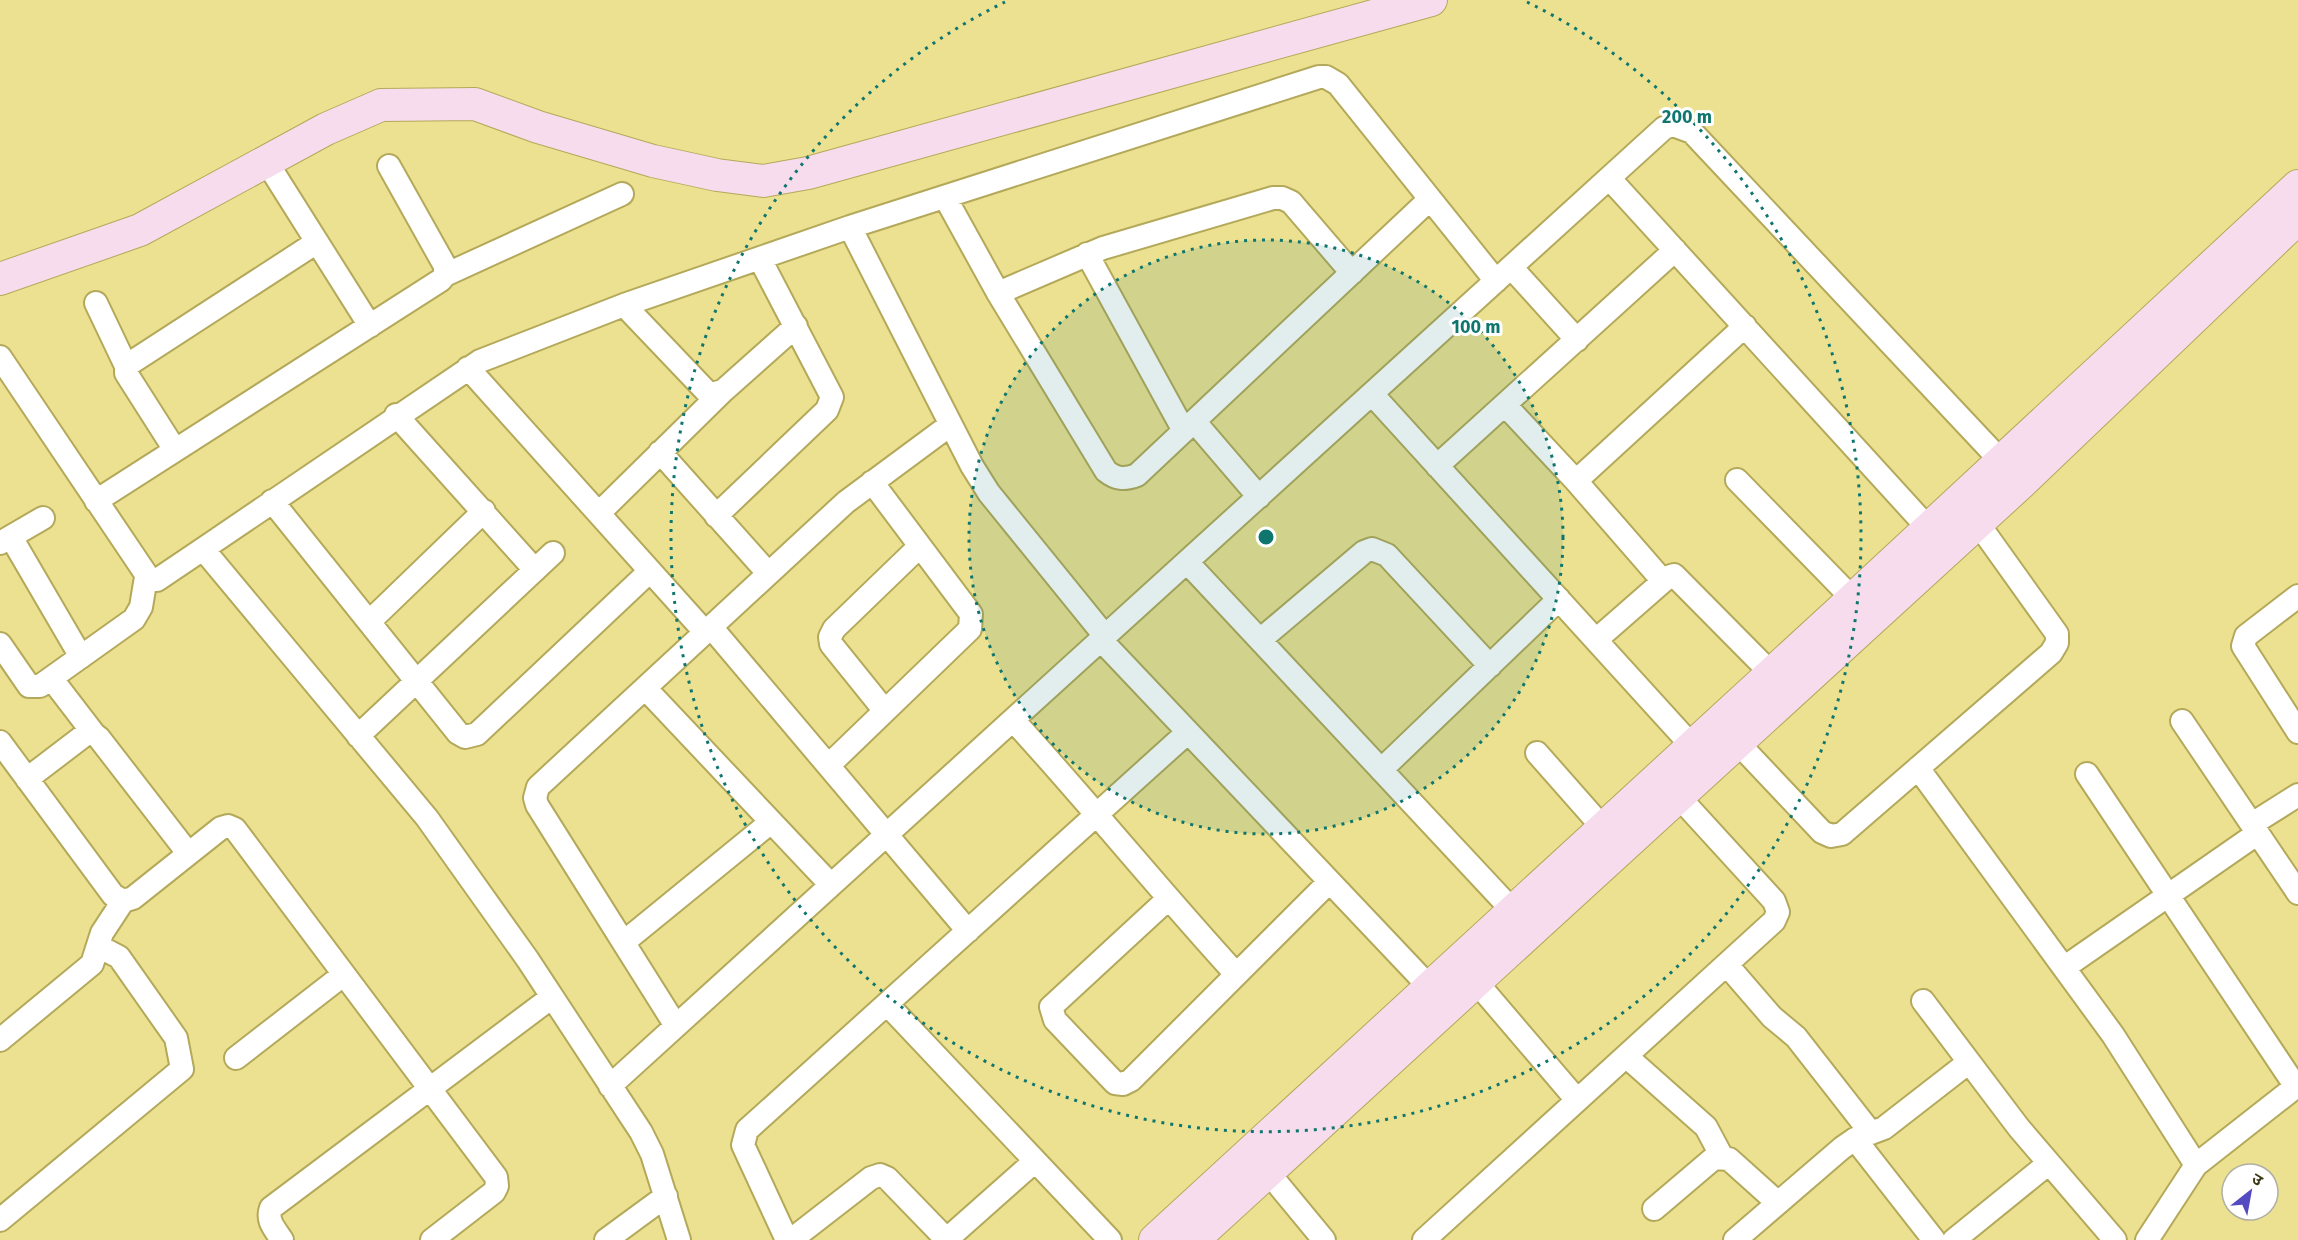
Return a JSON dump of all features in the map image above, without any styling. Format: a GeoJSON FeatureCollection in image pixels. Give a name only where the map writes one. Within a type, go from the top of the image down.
{"type":"FeatureCollection","features":[{"type":"Feature","properties":{"kind":"street"},"geometry":{"type":"LineString","coordinates":[[0,279],[140,230],[326,129],[381,105],[475,104],[538,127],[653,161],[717,175],[763,181],[808,173],[1431,0]]}},
{"type":"Feature","properties":{"kind":"street"},"geometry":{"type":"LineString","coordinates":[[0,357],[146,577],[157,580],[468,368],[624,306],[850,227],[1319,77],[1326,77],[1338,84],[1430,199],[1504,274],[1577,340]]}},
{"type":"Feature","properties":{"kind":"street"},"geometry":{"type":"LineString","coordinates":[[610,1086],[1664,128],[1673,124],[1692,132],[2002,462]]}},
{"type":"Feature","properties":{"kind":"street"},"geometry":{"type":"LineString","coordinates":[[266,161],[370,326]]}},
{"type":"Feature","properties":{"kind":"street"},"geometry":{"type":"LineString","coordinates":[[389,166],[445,267],[445,274]]}},
{"type":"Feature","properties":{"kind":"street"},"geometry":{"type":"LineString","coordinates":[[1609,178],[1929,529]]}},
{"type":"Feature","properties":{"kind":"street"},"geometry":{"type":"LineString","coordinates":[[1468,972],[1514,912],[2298,186]]}},
{"type":"Feature","properties":{"kind":"street"},"geometry":{"type":"LineString","coordinates":[[96,501],[441,280],[445,274],[622,194]]}},
{"type":"Feature","properties":{"kind":"street"},"geometry":{"type":"LineString","coordinates":[[945,197],[998,293],[1106,471],[1114,478],[1127,479],[1137,475],[1430,199]]}},
{"type":"Feature","properties":{"kind":"street"},"geometry":{"type":"LineString","coordinates":[[998,293],[1087,254],[1273,198],[1282,198],[1297,208],[1352,273]]}},
{"type":"Feature","properties":{"kind":"street"},"geometry":{"type":"LineString","coordinates":[[1155,1240],[1678,796],[1977,522],[2298,218]]}},
{"type":"Feature","properties":{"kind":"street"},"geometry":{"type":"LineString","coordinates":[[850,227],[950,425],[989,493],[1103,638],[1188,732],[1439,998]]}},
{"type":"Feature","properties":{"kind":"street"},"geometry":{"type":"LineString","coordinates":[[126,366],[317,242]]}},
{"type":"Feature","properties":{"kind":"street"},"geometry":{"type":"LineString","coordinates":[[1437,466],[1676,250]]}},
{"type":"Feature","properties":{"kind":"street"},"geometry":{"type":"LineString","coordinates":[[1087,254],[1189,426],[1259,497]]}},
{"type":"Feature","properties":{"kind":"street"},"geometry":{"type":"LineString","coordinates":[[716,516],[831,404],[831,391],[760,259]]}},
{"type":"Feature","properties":{"kind":"street"},"geometry":{"type":"LineString","coordinates":[[96,303],[126,366],[126,374],[175,450]]}},
{"type":"Feature","properties":{"kind":"street"},"geometry":{"type":"LineString","coordinates":[[624,306],[705,391],[711,394],[723,391]]}},
{"type":"Feature","properties":{"kind":"street"},"geometry":{"type":"LineString","coordinates":[[599,513],[723,391],[796,326]]}},
{"type":"Feature","properties":{"kind":"street"},"geometry":{"type":"LineString","coordinates":[[1576,481],[1745,326]]}},
{"type":"Feature","properties":{"kind":"street"},"geometry":{"type":"LineString","coordinates":[[468,368],[650,571],[708,629],[829,765],[968,931]]}},
{"type":"Feature","properties":{"kind":"street"},"geometry":{"type":"LineString","coordinates":[[1372,394],[1693,747]]}},
{"type":"Feature","properties":{"kind":"street"},"geometry":{"type":"LineString","coordinates":[[1505,405],[1664,581]]}},
{"type":"Feature","properties":{"kind":"street"},"geometry":{"type":"LineString","coordinates":[[396,415],[535,570]]}},
{"type":"Feature","properties":{"kind":"street"},"geometry":{"type":"LineString","coordinates":[[676,1026],[537,805],[535,793],[538,787],[768,573],[872,482],[950,425]]}},
{"type":"Feature","properties":{"kind":"street"},"geometry":{"type":"LineString","coordinates":[[660,452],[768,573]]}},
{"type":"Feature","properties":{"kind":"street"},"geometry":{"type":"LineString","coordinates":[[1737,480],[1853,599]]}},
{"type":"Feature","properties":{"kind":"street"},"geometry":{"type":"LineString","coordinates":[[829,765],[970,629],[972,622],[970,614],[872,482]]}},
{"type":"Feature","properties":{"kind":"street"},"geometry":{"type":"LineString","coordinates":[[272,501],[458,733],[471,737],[650,571]]}},
{"type":"Feature","properties":{"kind":"street"},"geometry":{"type":"LineString","coordinates":[[369,622],[484,511]]}},
{"type":"Feature","properties":{"kind":"street"},"geometry":{"type":"LineString","coordinates":[[43,518],[5,540],[81,657]]}},
{"type":"Feature","properties":{"kind":"street"},"geometry":{"type":"LineString","coordinates":[[1737,742],[1822,832],[1831,836],[1842,834],[2051,653],[2057,644],[2057,634],[1977,522]]}},
{"type":"Feature","properties":{"kind":"street"},"geometry":{"type":"LineString","coordinates":[[885,711],[831,644],[830,637],[834,629],[920,546]]}},
{"type":"Feature","properties":{"kind":"street"},"geometry":{"type":"LineString","coordinates":[[203,549],[427,818],[552,996],[648,1147],[679,1240]]}},
{"type":"Feature","properties":{"kind":"street"},"geometry":{"type":"LineString","coordinates":[[1260,640],[1364,552],[1372,549],[1387,555],[1490,666]]}},
{"type":"Feature","properties":{"kind":"street"},"geometry":{"type":"LineString","coordinates":[[358,736],[553,553]]}},
{"type":"Feature","properties":{"kind":"street"},"geometry":{"type":"LineString","coordinates":[[1187,562],[1514,912]]}},
{"type":"Feature","properties":{"kind":"street"},"geometry":{"type":"LineString","coordinates":[[1596,640],[1674,575],[1772,674]]}},
{"type":"Feature","properties":{"kind":"street"},"geometry":{"type":"LineString","coordinates":[[0,644],[29,686],[40,686],[138,614],[146,577]]}},
{"type":"Feature","properties":{"kind":"street"},"geometry":{"type":"LineString","coordinates":[[2298,596],[2246,636],[2243,646],[2298,732]]}},
{"type":"Feature","properties":{"kind":"street"},"geometry":{"type":"LineString","coordinates":[[1381,770],[1559,599]]}},
{"type":"Feature","properties":{"kind":"street"},"geometry":{"type":"LineString","coordinates":[[51,678],[188,854]]}},
{"type":"Feature","properties":{"kind":"street"},"geometry":{"type":"LineString","coordinates":[[645,688],[831,885]]}},
{"type":"Feature","properties":{"kind":"street"},"geometry":{"type":"LineString","coordinates":[[1013,720],[1098,813],[1167,899],[1236,974]]}},
{"type":"Feature","properties":{"kind":"street"},"geometry":{"type":"LineString","coordinates":[[2182,720],[2298,893]]}},
{"type":"Feature","properties":{"kind":"street"},"geometry":{"type":"LineString","coordinates":[[1035,1161],[947,1240],[887,1178],[880,1175],[871,1178],[789,1240],[743,1145],[743,1138],[747,1131],[1188,732]]}},
{"type":"Feature","properties":{"kind":"street"},"geometry":{"type":"LineString","coordinates":[[27,779],[86,734],[94,734]]}},
{"type":"Feature","properties":{"kind":"street"},"geometry":{"type":"LineString","coordinates":[[0,742],[113,895],[123,901]]}},
{"type":"Feature","properties":{"kind":"street"},"geometry":{"type":"LineString","coordinates":[[1537,753],[1604,829]]}},
{"type":"Feature","properties":{"kind":"street"},"geometry":{"type":"LineString","coordinates":[[1918,768],[2114,1035],[2196,1165]]}},
{"type":"Feature","properties":{"kind":"street"},"geometry":{"type":"LineString","coordinates":[[2087,774],[2297,1086],[2196,1165],[2147,1240]]}},
{"type":"Feature","properties":{"kind":"street"},"geometry":{"type":"LineString","coordinates":[[2065,967],[2167,894],[2298,795]]}},
{"type":"Feature","properties":{"kind":"street"},"geometry":{"type":"LineString","coordinates":[[1424,1240],[1765,931],[1778,912],[1774,901],[1678,796]]}},
{"type":"Feature","properties":{"kind":"street"},"geometry":{"type":"LineString","coordinates":[[624,942],[771,822]]}},
{"type":"Feature","properties":{"kind":"street"},"geometry":{"type":"LineString","coordinates":[[0,1040],[92,964],[106,927],[123,901],[134,898],[220,828],[228,826],[235,829],[429,1091],[496,1177],[495,1192],[432,1240]]}},
{"type":"Feature","properties":{"kind":"street"},"geometry":{"type":"LineString","coordinates":[[1167,899],[1054,1002],[1051,1014],[1109,1079],[1123,1084],[1131,1080],[1329,882]]}},
{"type":"Feature","properties":{"kind":"street"},"geometry":{"type":"LineString","coordinates":[[0,1220],[182,1069],[176,1038],[119,957],[98,946]]}},
{"type":"Feature","properties":{"kind":"street"},"geometry":{"type":"LineString","coordinates":[[1727,965],[1772,1017],[1796,1037],[1934,1240]]}},
{"type":"Feature","properties":{"kind":"street"},"geometry":{"type":"LineString","coordinates":[[1468,972],[1577,1100]]}},
{"type":"Feature","properties":{"kind":"street"},"geometry":{"type":"LineString","coordinates":[[236,1058],[343,975]]}},
{"type":"Feature","properties":{"kind":"street"},"geometry":{"type":"LineString","coordinates":[[282,1240],[270,1223],[268,1216],[271,1208],[552,996]]}},
{"type":"Feature","properties":{"kind":"street"},"geometry":{"type":"LineString","coordinates":[[1193,1240],[1267,1171],[1439,998]]}},
{"type":"Feature","properties":{"kind":"street"},"geometry":{"type":"LineString","coordinates":[[1923,1001],[2049,1163],[2115,1240]]}},
{"type":"Feature","properties":{"kind":"street"},"geometry":{"type":"LineString","coordinates":[[887,1004],[1110,1240]]}},
{"type":"Feature","properties":{"kind":"street"},"geometry":{"type":"LineString","coordinates":[[1626,1056],[1706,1127],[1722,1157]]}},
{"type":"Feature","properties":{"kind":"street"},"geometry":{"type":"LineString","coordinates":[[1735,1240],[1863,1136],[1884,1128],[1969,1062]]}},
{"type":"Feature","properties":{"kind":"street"},"geometry":{"type":"LineString","coordinates":[[1654,1209],[1714,1158],[1722,1157],[1730,1159],[1778,1203]]}},
{"type":"Feature","properties":{"kind":"street"},"geometry":{"type":"LineString","coordinates":[[1954,1240],[2049,1163]]}},
{"type":"Feature","properties":{"kind":"street"},"geometry":{"type":"LineString","coordinates":[[1267,1171],[1324,1240]]}},
{"type":"Feature","properties":{"kind":"street"},"geometry":{"type":"LineString","coordinates":[[606,1240],[666,1196]]}}]}
